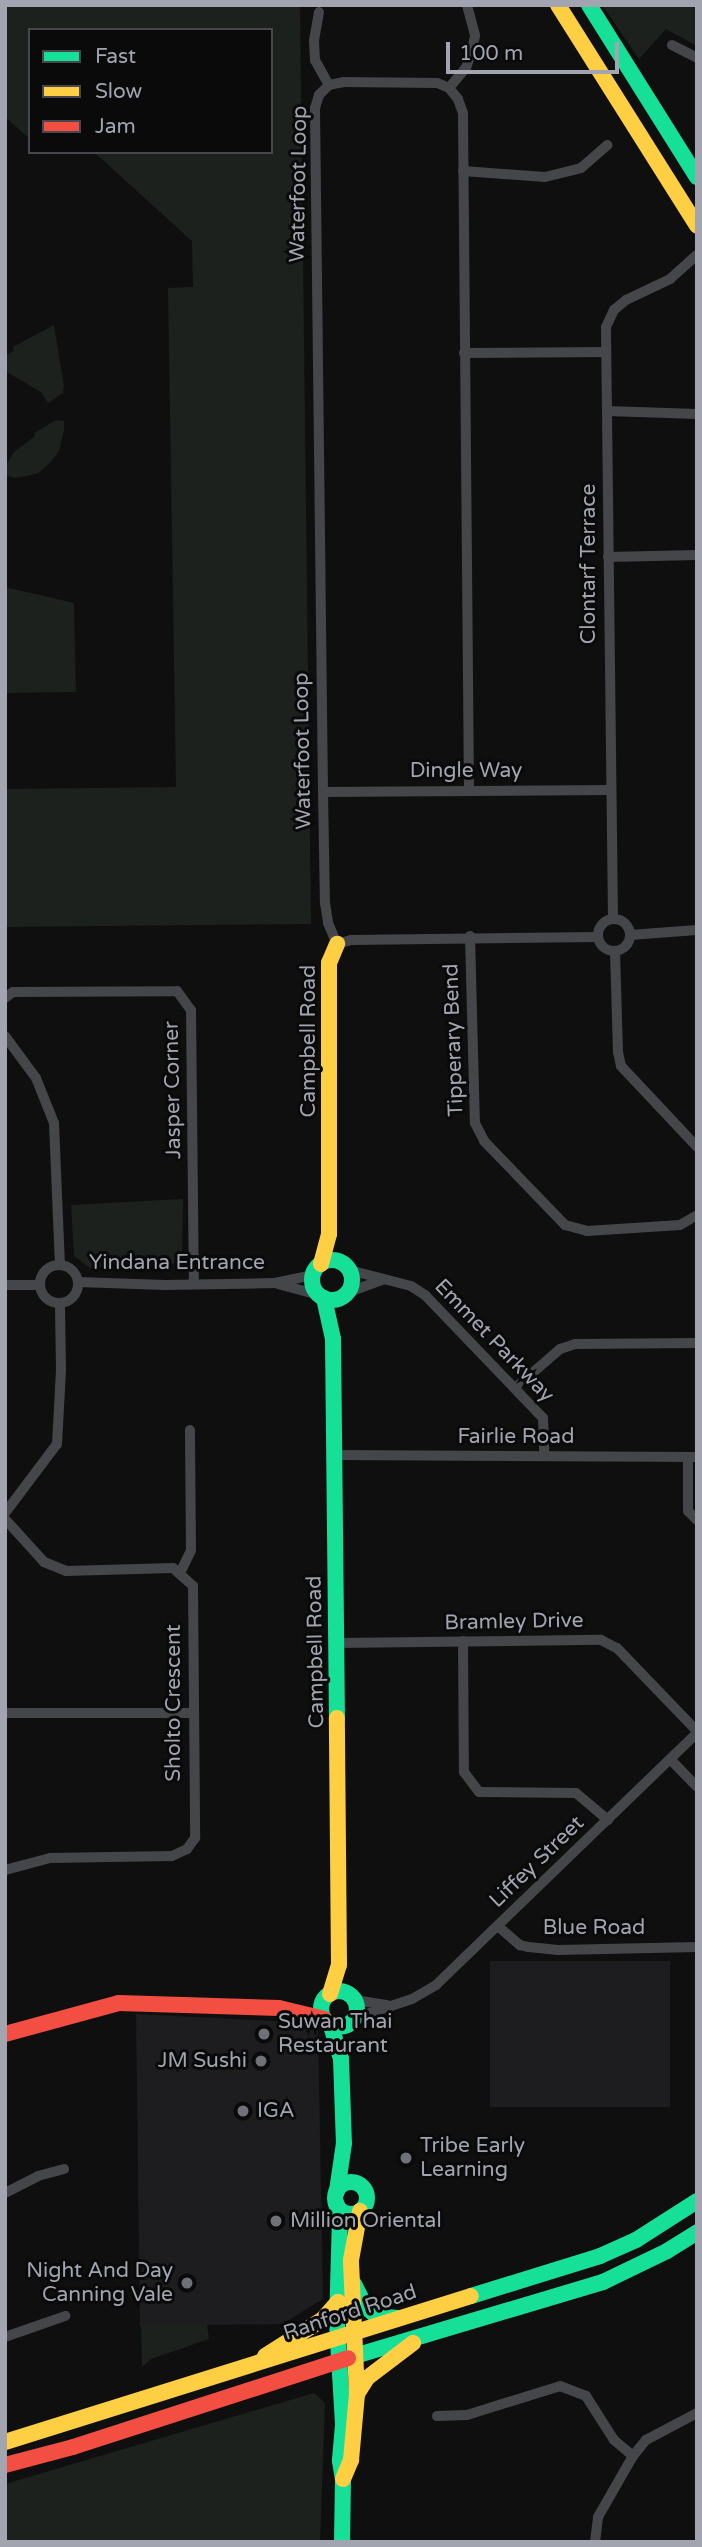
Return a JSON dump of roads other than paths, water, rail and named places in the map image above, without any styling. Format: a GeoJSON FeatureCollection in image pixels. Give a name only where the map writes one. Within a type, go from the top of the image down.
{"type":"FeatureCollection","features":[{"type":"Feature","properties":{"kind":"street"},"geometry":{"type":"LineString","coordinates":[[467,5],[475,35],[472,51],[466,68],[449,88],[458,99],[463,113],[469,790]]}},
{"type":"Feature","properties":{"kind":"street"},"geometry":{"type":"LineString","coordinates":[[558,5],[672,182],[697,226]]}},
{"type":"Feature","properties":{"kind":"street"},"geometry":{"type":"LineString","coordinates":[[589,5],[697,177]]}},
{"type":"Feature","properties":{"kind":"street"},"geometry":{"type":"LineString","coordinates":[[319,12],[314,41],[315,60],[329,85]]}},
{"type":"Feature","properties":{"kind":"street"},"geometry":{"type":"LineString","coordinates":[[672,45],[697,58]]}},
{"type":"Feature","properties":{"kind":"street","name":"Waterfoot Loop"},"geometry":{"type":"LineString","coordinates":[[337,944],[325,903],[314,108],[319,95],[329,85],[344,82],[437,83],[449,88]]}},
{"type":"Feature","properties":{"kind":"street"},"geometry":{"type":"LineString","coordinates":[[463,171],[545,177],[581,168],[607,145]]}},
{"type":"Feature","properties":{"kind":"street","name":"Clontarf Terrace"},"geometry":{"type":"LineString","coordinates":[[613,919],[606,327],[614,310],[626,300],[670,279],[697,255]]}},
{"type":"Feature","properties":{"kind":"street"},"geometry":{"type":"LineString","coordinates":[[464,353],[605,352]]}},
{"type":"Feature","properties":{"kind":"street"},"geometry":{"type":"LineString","coordinates":[[607,411],[697,414]]}},
{"type":"Feature","properties":{"kind":"street"},"geometry":{"type":"LineString","coordinates":[[608,557],[697,555]]}},
{"type":"Feature","properties":{"kind":"street","name":"Dingle Way"},"geometry":{"type":"LineString","coordinates":[[323,792],[610,790]]}},
{"type":"Feature","properties":{"kind":"street"},"geometry":{"type":"LineString","coordinates":[[613,919],[625,923],[630,935],[624,948],[615,951],[604,948],[598,937],[602,925],[613,919]]}},
{"type":"Feature","properties":{"kind":"street"},"geometry":{"type":"LineString","coordinates":[[630,935],[697,930]]}},
{"type":"Feature","properties":{"kind":"street","name":"Campbell Road"},"geometry":{"type":"LineString","coordinates":[[343,2479],[351,2460],[357,2394],[338,2302],[340,2217],[336,2197],[344,2143],[341,2059],[321,2010],[339,1965],[335,1455],[332,1339],[321,1297],[313,1282],[329,1234],[329,963],[337,944],[351,940],[470,936],[598,937]]}},
{"type":"Feature","properties":{"kind":"street","name":"Tipperary Bend"},"geometry":{"type":"LineString","coordinates":[[470,936],[475,1123],[484,1141],[565,1225],[587,1231],[680,1225],[697,1215]]}},
{"type":"Feature","properties":{"kind":"street"},"geometry":{"type":"LineString","coordinates":[[615,951],[618,1052],[621,1066],[697,1147]]}},
{"type":"Feature","properties":{"kind":"street","name":"Jasper Corner"},"geometry":{"type":"LineString","coordinates":[[5,998],[13,992],[177,990],[191,1010],[194,1284]]}},
{"type":"Feature","properties":{"kind":"street"},"geometry":{"type":"LineString","coordinates":[[5,1036],[36,1078],[54,1123],[60,1264]]}},
{"type":"Feature","properties":{"kind":"street","name":"Campbell Road"},"geometry":{"type":"LineString","coordinates":[[329,1234],[352,1278],[332,1339]]}},
{"type":"Feature","properties":{"kind":"street"},"geometry":{"type":"LineString","coordinates":[[317,1270],[329,1261],[345,1266]]}},
{"type":"Feature","properties":{"kind":"street"},"geometry":{"type":"LineString","coordinates":[[60,1264],[72,1270],[78,1282],[75,1295],[60,1303],[48,1301],[39,1285],[47,1268],[60,1264]]}},
{"type":"Feature","properties":{"kind":"street","name":"Emmet Parkway"},"geometry":{"type":"LineString","coordinates":[[345,1266],[382,1280],[411,1286],[425,1295],[543,1418],[544,1456]]}},
{"type":"Feature","properties":{"kind":"street","name":"Yindana Entrance"},"geometry":{"type":"LineString","coordinates":[[78,1282],[275,1283],[317,1270]]}},
{"type":"Feature","properties":{"kind":"street"},"geometry":{"type":"LineString","coordinates":[[321,1297],[346,1294],[382,1280]]}},
{"type":"Feature","properties":{"kind":"street","name":"Yindana Entrance"},"geometry":{"type":"LineString","coordinates":[[275,1283],[321,1297]]}},
{"type":"Feature","properties":{"kind":"street"},"geometry":{"type":"LineString","coordinates":[[5,1286],[39,1285]]}},
{"type":"Feature","properties":{"kind":"street"},"geometry":{"type":"LineString","coordinates":[[5,1513],[57,1444],[61,1369],[60,1303]]}},
{"type":"Feature","properties":{"kind":"street"},"geometry":{"type":"LineString","coordinates":[[515,1388],[561,1349],[575,1344],[697,1343]]}},
{"type":"Feature","properties":{"kind":"street"},"geometry":{"type":"LineString","coordinates":[[5,1518],[44,1562],[66,1571],[173,1568],[180,1573],[191,1550],[190,1430]]}},
{"type":"Feature","properties":{"kind":"street","name":"Fairlie Road"},"geometry":{"type":"LineString","coordinates":[[335,1455],[692,1457]]}},
{"type":"Feature","properties":{"kind":"street"},"geometry":{"type":"LineString","coordinates":[[692,1457],[688,1511],[697,1520]]}},
{"type":"Feature","properties":{"kind":"street","name":"Sholto Crescent"},"geometry":{"type":"LineString","coordinates":[[5,1870],[50,1858],[172,1856],[187,1849],[195,1838],[193,1586],[180,1573]]}},
{"type":"Feature","properties":{"kind":"street","name":"Bramley Drive"},"geometry":{"type":"LineString","coordinates":[[337,1643],[601,1640],[617,1648],[697,1732]]}},
{"type":"Feature","properties":{"kind":"street"},"geometry":{"type":"LineString","coordinates":[[463,1641],[464,1772],[479,1792],[576,1793],[608,1820]]}},
{"type":"Feature","properties":{"kind":"street"},"geometry":{"type":"LineString","coordinates":[[5,1713],[193,1713]]}},
{"type":"Feature","properties":{"kind":"street","name":"Liffey Street"},"geometry":{"type":"LineString","coordinates":[[354,2020],[436,1985],[499,1927],[697,1732]]}},
{"type":"Feature","properties":{"kind":"street"},"geometry":{"type":"LineString","coordinates":[[671,1760],[697,1787]]}},
{"type":"Feature","properties":{"kind":"street","name":"Blue Road"},"geometry":{"type":"LineString","coordinates":[[499,1927],[520,1945],[558,1950],[697,1947]]}},
{"type":"Feature","properties":{"kind":"street","name":"Campbell Road"},"geometry":{"type":"LineString","coordinates":[[339,1965],[353,1998],[354,2020],[341,2059]]}},
{"type":"Feature","properties":{"kind":"street"},"geometry":{"type":"LineString","coordinates":[[5,2034],[119,2003],[288,2008],[340,1991],[353,1998],[394,2005]]}},
{"type":"Feature","properties":{"kind":"street"},"geometry":{"type":"LineString","coordinates":[[288,2008],[341,2028],[354,2020]]}},
{"type":"Feature","properties":{"kind":"street","name":"Campbell Road"},"geometry":{"type":"LineString","coordinates":[[344,2143],[360,2184]]}},
{"type":"Feature","properties":{"kind":"street"},"geometry":{"type":"LineString","coordinates":[[5,2193],[38,2176],[64,2169]]}},
{"type":"Feature","properties":{"kind":"street"},"geometry":{"type":"LineString","coordinates":[[344,2183],[360,2184],[368,2197],[360,2211],[343,2212],[336,2197],[344,2183]]}},
{"type":"Feature","properties":{"kind":"street","name":"Ranford Road"},"geometry":{"type":"LineString","coordinates":[[5,2442],[248,2368],[617,2249],[697,2201]]}},
{"type":"Feature","properties":{"kind":"street","name":"Campbell Road"},"geometry":{"type":"LineString","coordinates":[[345,2336],[360,2211]]}},
{"type":"Feature","properties":{"kind":"street","name":"Ranford Road"},"geometry":{"type":"LineString","coordinates":[[5,2465],[73,2447],[348,2358],[603,2281],[667,2251],[697,2232]]}},
{"type":"Feature","properties":{"kind":"street"},"geometry":{"type":"LineString","coordinates":[[351,2278],[362,2301],[376,2316],[404,2318]]}},
{"type":"Feature","properties":{"kind":"street"},"geometry":{"type":"LineString","coordinates":[[248,2368],[323,2319],[338,2302]]}},
{"type":"Feature","properties":{"kind":"street"},"geometry":{"type":"LineString","coordinates":[[5,2337],[65,2316]]}},
{"type":"Feature","properties":{"kind":"street"},"geometry":{"type":"LineString","coordinates":[[357,2394],[367,2378],[425,2335]]}},
{"type":"Feature","properties":{"kind":"street","name":"Campbell Road"},"geometry":{"type":"LineString","coordinates":[[342,2542],[343,2479],[340,2461],[348,2358]]}},
{"type":"Feature","properties":{"kind":"street"},"geometry":{"type":"LineString","coordinates":[[437,2416],[467,2415],[560,2386],[586,2396],[614,2440],[633,2456]]}},
{"type":"Feature","properties":{"kind":"street"},"geometry":{"type":"LineString","coordinates":[[595,2542],[598,2516],[633,2456],[646,2440],[697,2413]]}},
{"type":"Feature","properties":{"kind":"place","name":"Suwan Thai Restaurant"},"geometry":{"type":"Point","coordinates":[264,2034]}},
{"type":"Feature","properties":{"kind":"place","name":"JM Sushi"},"geometry":{"type":"Point","coordinates":[261,2061]}},
{"type":"Feature","properties":{"kind":"place","name":"IGA"},"geometry":{"type":"Point","coordinates":[243,2111]}},
{"type":"Feature","properties":{"kind":"place","name":"Tribe Early Learning"},"geometry":{"type":"Point","coordinates":[406,2158]}},
{"type":"Feature","properties":{"kind":"place","name":"Million Oriental"},"geometry":{"type":"Point","coordinates":[276,2221]}},
{"type":"Feature","properties":{"kind":"place","name":"Night And Day Canning Vale"},"geometry":{"type":"Point","coordinates":[187,2283]}}]}
